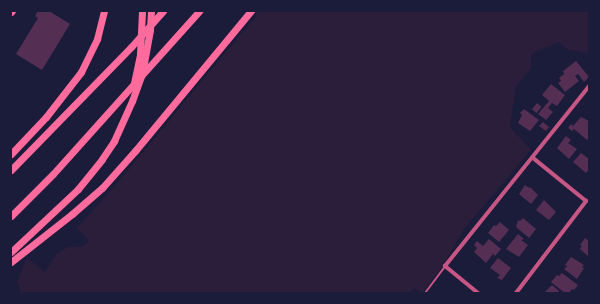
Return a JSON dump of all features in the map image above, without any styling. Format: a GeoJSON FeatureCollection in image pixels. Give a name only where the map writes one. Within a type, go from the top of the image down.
{"type":"FeatureCollection","features":[{"type":"Feature","properties":{"kind":"highway"},"geometry":{"type":"LineString","coordinates":[[11,154],[64,96],[81,72],[97,39],[104,11]]}},
{"type":"Feature","properties":{"kind":"highway"},"geometry":{"type":"LineString","coordinates":[[125,118],[140,54],[142,11]]}},
{"type":"Feature","properties":{"kind":"highway"},"geometry":{"type":"LineString","coordinates":[[11,252],[84,183],[102,159],[125,118],[143,70],[150,30],[150,11]]}},
{"type":"Feature","properties":{"kind":"highway"},"geometry":{"type":"LineString","coordinates":[[11,170],[131,47],[163,11]]}},
{"type":"Feature","properties":{"kind":"highway"},"geometry":{"type":"LineString","coordinates":[[11,216],[53,174],[199,11]]}},
{"type":"Feature","properties":{"kind":"highway"},"geometry":{"type":"LineString","coordinates":[[11,262],[95,195],[119,170],[251,11]]}},
{"type":"Feature","properties":{"kind":"street"},"geometry":{"type":"LineString","coordinates":[[478,293],[445,266],[533,158],[589,86]]}},
{"type":"Feature","properties":{"kind":"street"},"geometry":{"type":"LineString","coordinates":[[516,293],[586,201],[533,158]]}},
{"type":"Feature","properties":{"kind":"lane"},"geometry":{"type":"LineString","coordinates":[[425,293],[445,266]]}},
{"type":"Feature","properties":{"kind":"shaded area"},"geometry":{"type":"Polygon","coordinates":[[[254,11],[589,11],[589,53],[569,50],[558,42],[531,54],[531,68],[516,87],[510,127],[531,150],[464,229],[443,266],[422,293],[414,288],[410,293],[21,293],[17,281],[27,258],[45,272],[57,253],[70,246],[81,247],[89,241],[77,228],[118,182],[257,15],[254,11]]]}},
{"type":"Feature","properties":{"kind":"building"},"geometry":{"type":"Polygon","coordinates":[[[38,11],[49,11],[70,24],[42,70],[16,54],[38,18],[35,16],[38,11]]]}},
{"type":"Feature","properties":{"kind":"building"},"geometry":{"type":"Polygon","coordinates":[[[576,61],[589,77],[584,82],[578,74],[575,76],[579,81],[565,92],[558,83],[561,81],[559,78],[564,74],[563,71],[576,61]]]}},
{"type":"Feature","properties":{"kind":"building"},"geometry":{"type":"Polygon","coordinates":[[[551,84],[565,95],[557,106],[552,103],[548,108],[553,112],[546,120],[538,114],[549,101],[542,95],[551,84]]]}},
{"type":"Feature","properties":{"kind":"building"},"geometry":{"type":"Polygon","coordinates":[[[537,103],[542,107],[537,113],[532,109],[537,103]]]}},
{"type":"Feature","properties":{"kind":"building"},"geometry":{"type":"Polygon","coordinates":[[[524,109],[539,120],[530,131],[518,123],[522,115],[520,113],[524,109]]]}},
{"type":"Feature","properties":{"kind":"building"},"geometry":{"type":"Polygon","coordinates":[[[581,117],[589,121],[589,137],[587,140],[574,129],[572,131],[568,128],[571,124],[573,126],[581,117]]]}},
{"type":"Feature","properties":{"kind":"building"},"geometry":{"type":"Polygon","coordinates":[[[543,122],[549,127],[546,131],[539,126],[543,122]]]}},
{"type":"Feature","properties":{"kind":"building"},"geometry":{"type":"Polygon","coordinates":[[[566,136],[571,140],[568,143],[577,149],[569,159],[557,148],[566,136]]]}},
{"type":"Feature","properties":{"kind":"building"},"geometry":{"type":"Polygon","coordinates":[[[581,153],[589,159],[589,169],[586,173],[573,162],[581,153]]]}},
{"type":"Feature","properties":{"kind":"building"},"geometry":{"type":"Polygon","coordinates":[[[525,185],[529,188],[530,187],[538,195],[531,204],[519,194],[525,185]]]}},
{"type":"Feature","properties":{"kind":"building"},"geometry":{"type":"Polygon","coordinates":[[[544,200],[556,212],[549,220],[536,210],[544,200]]]}},
{"type":"Feature","properties":{"kind":"building"},"geometry":{"type":"Polygon","coordinates":[[[523,218],[536,229],[529,238],[516,227],[518,220],[520,221],[523,218]]]}},
{"type":"Feature","properties":{"kind":"building"},"geometry":{"type":"Polygon","coordinates":[[[500,222],[509,230],[499,242],[488,233],[494,225],[496,226],[500,222]]]}},
{"type":"Feature","properties":{"kind":"building"},"geometry":{"type":"Polygon","coordinates":[[[518,234],[524,239],[521,240],[528,245],[519,257],[506,249],[518,234]]]}},
{"type":"Feature","properties":{"kind":"building"},"geometry":{"type":"Polygon","coordinates":[[[585,238],[589,241],[589,257],[580,249],[582,246],[580,245],[585,238]]]}},
{"type":"Feature","properties":{"kind":"building"},"geometry":{"type":"Polygon","coordinates":[[[489,239],[501,249],[495,256],[493,254],[486,263],[474,252],[477,248],[474,245],[477,241],[483,246],[489,239]]]}},
{"type":"Feature","properties":{"kind":"building"},"geometry":{"type":"Polygon","coordinates":[[[571,257],[584,265],[582,267],[584,268],[577,279],[564,269],[571,257]]]}},
{"type":"Feature","properties":{"kind":"building"},"geometry":{"type":"Polygon","coordinates":[[[498,258],[511,268],[502,280],[497,278],[500,275],[490,268],[498,258]]]}},
{"type":"Feature","properties":{"kind":"building"},"geometry":{"type":"Polygon","coordinates":[[[562,273],[578,285],[569,293],[565,293],[551,282],[557,275],[559,276],[562,273]]]}},
{"type":"Feature","properties":{"kind":"building"},"geometry":{"type":"Polygon","coordinates":[[[552,285],[559,291],[557,293],[544,293],[552,285]]]}}]}
